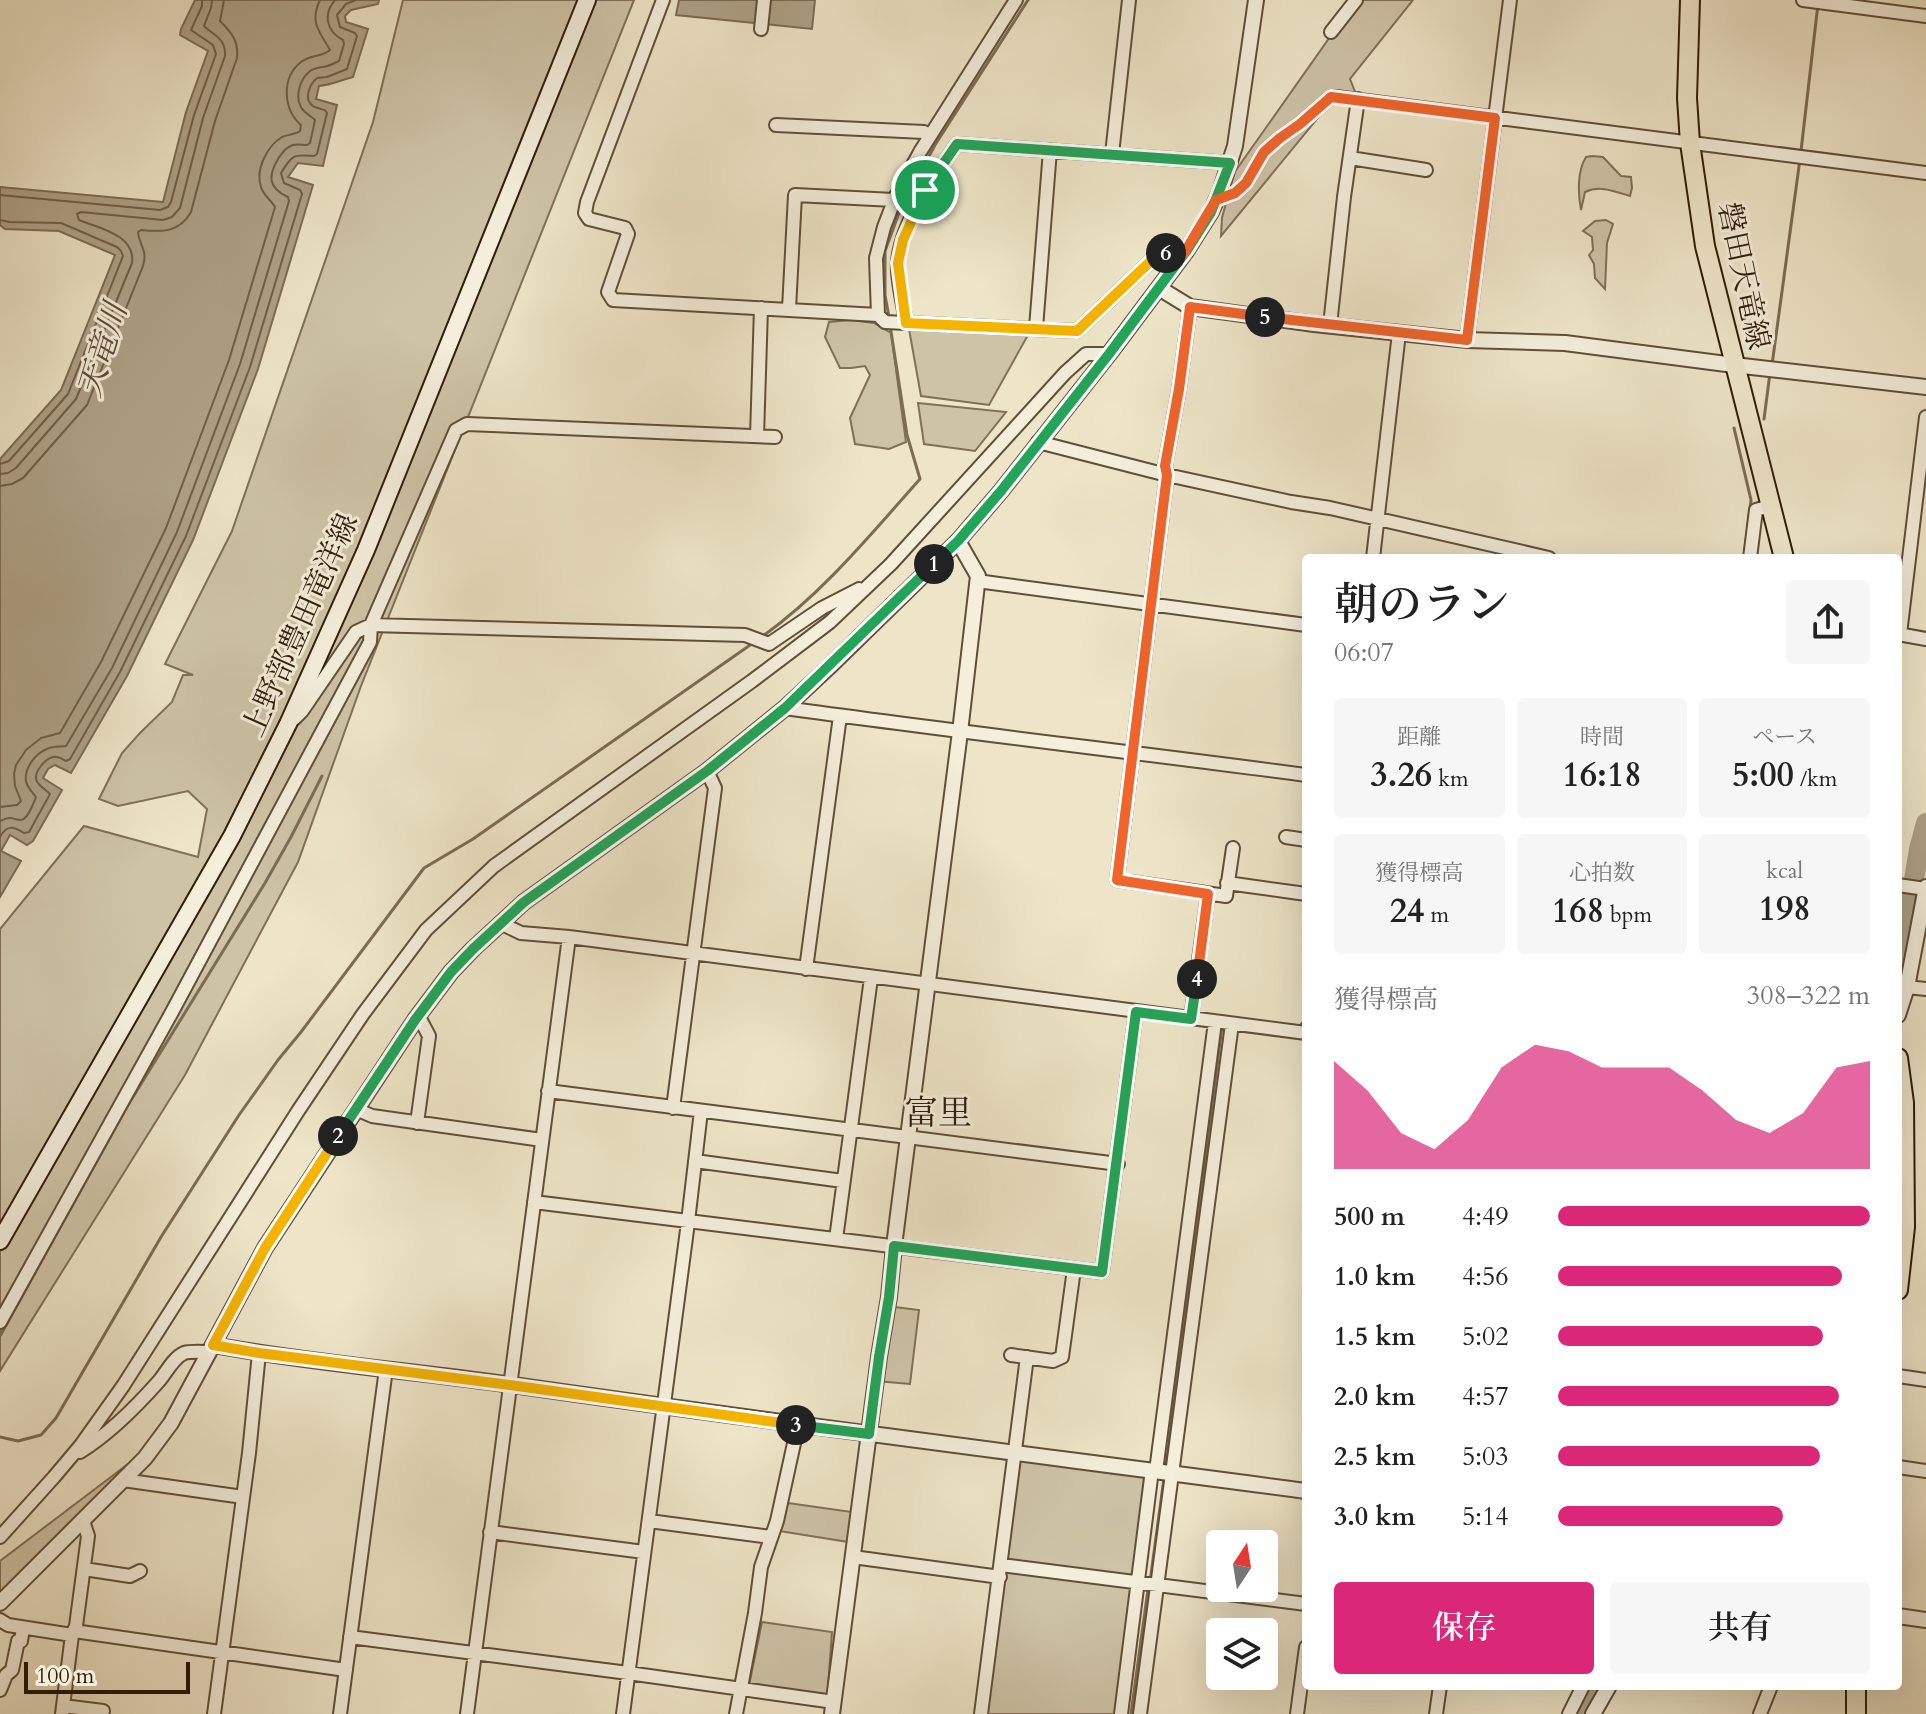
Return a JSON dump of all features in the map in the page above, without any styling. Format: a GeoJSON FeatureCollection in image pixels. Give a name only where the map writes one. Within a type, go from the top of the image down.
{"type":"FeatureCollection","features":[{"type":"Feature","properties":{"kind":"main road","name":"上野部豊田竜洋線"},"geometry":{"type":"LineString","coordinates":[[0,1241],[232,836],[288,724],[366,550],[587,0]]}},
{"type":"Feature","properties":{"kind":"main road","name":"磐田天竜線"},"geometry":{"type":"LineString","coordinates":[[1690,0],[1687,89],[1690,143],[1705,246],[1783,554]]}},
{"type":"Feature","properties":{"kind":"main road"},"geometry":{"type":"LineString","coordinates":[[1856,1690],[1856,1714]]}},
{"type":"Feature","properties":{"kind":"street"},"geometry":{"type":"LineString","coordinates":[[663,0],[585,213],[589,219],[625,228],[628,234],[608,292],[613,300],[878,315],[885,322],[1077,331],[1156,256],[1167,252],[1183,255]]}},
{"type":"Feature","properties":{"kind":"street"},"geometry":{"type":"LineString","coordinates":[[761,29],[764,0]]}},
{"type":"Feature","properties":{"kind":"street"},"geometry":{"type":"LineString","coordinates":[[878,315],[876,258],[894,200],[930,136],[1016,0]]}},
{"type":"Feature","properties":{"kind":"street"},"geometry":{"type":"LineString","coordinates":[[1112,154],[1129,0]]}},
{"type":"Feature","properties":{"kind":"street"},"geometry":{"type":"LineString","coordinates":[[0,1603],[145,1458],[171,1423],[265,1248],[418,1015],[451,972],[524,902],[707,771],[785,708],[958,541],[1109,354],[1183,255],[1216,200],[1230,163],[1240,115],[1256,0]]}},
{"type":"Feature","properties":{"kind":"street"},"geometry":{"type":"LineString","coordinates":[[1331,32],[1356,0]]}},
{"type":"Feature","properties":{"kind":"street"},"geometry":{"type":"LineString","coordinates":[[1467,340],[1510,0]]}},
{"type":"Feature","properties":{"kind":"street"},"geometry":{"type":"LineString","coordinates":[[1803,0],[1926,16]]}},
{"type":"Feature","properties":{"kind":"street"},"geometry":{"type":"LineString","coordinates":[[1216,200],[1235,193],[1246,183],[1264,152],[1331,97],[1926,173]]}},
{"type":"Feature","properties":{"kind":"street"},"geometry":{"type":"LineString","coordinates":[[1330,325],[1358,99]]}},
{"type":"Feature","properties":{"kind":"street"},"geometry":{"type":"LineString","coordinates":[[776,125],[924,132],[930,136]]}},
{"type":"Feature","properties":{"kind":"street"},"geometry":{"type":"LineString","coordinates":[[906,323],[898,263],[903,240],[925,190],[957,144],[1230,163]]}},
{"type":"Feature","properties":{"kind":"street"},"geometry":{"type":"LineString","coordinates":[[1036,328],[1050,150]]}},
{"type":"Feature","properties":{"kind":"street"},"geometry":{"type":"LineString","coordinates":[[1350,158],[1426,170]]}},
{"type":"Feature","properties":{"kind":"street"},"geometry":{"type":"LineString","coordinates":[[789,309],[795,195],[894,200]]}},
{"type":"Feature","properties":{"kind":"street"},"geometry":{"type":"LineString","coordinates":[[1159,288],[1190,307],[1467,340],[1565,343],[1926,387]]}},
{"type":"Feature","properties":{"kind":"street"},"geometry":{"type":"LineString","coordinates":[[1190,307],[1165,466],[1167,475],[1117,880],[1226,896],[1233,848]]}},
{"type":"Feature","properties":{"kind":"street"},"geometry":{"type":"LineString","coordinates":[[757,436],[761,308]]}},
{"type":"Feature","properties":{"kind":"street"},"geometry":{"type":"LineString","coordinates":[[1374,554],[1399,333]]}},
{"type":"Feature","properties":{"kind":"street"},"geometry":{"type":"LineString","coordinates":[[0,1537],[70,1458],[123,1386],[322,1075],[426,930],[494,866],[830,622],[891,564],[1065,373],[1086,354],[1109,354]]}},
{"type":"Feature","properties":{"kind":"street"},"geometry":{"type":"LineString","coordinates":[[1902,610],[1926,417]]}},
{"type":"Feature","properties":{"kind":"street"},"geometry":{"type":"LineString","coordinates":[[0,1322],[172,1012],[370,642],[371,625],[456,430],[467,424],[775,437]]}},
{"type":"Feature","properties":{"kind":"street"},"geometry":{"type":"LineString","coordinates":[[1038,442],[1167,475],[1531,554]]}},
{"type":"Feature","properties":{"kind":"street"},"geometry":{"type":"LineString","coordinates":[[1750,554],[1756,510],[1770,506]]}},
{"type":"Feature","properties":{"kind":"street"},"geometry":{"type":"LineString","coordinates":[[350,1637],[739,1689],[833,1708],[889,1297],[978,576],[958,541]]}},
{"type":"Feature","properties":{"kind":"street"},"geometry":{"type":"LineString","coordinates":[[977,581],[1302,624]]}},
{"type":"Feature","properties":{"kind":"street"},"geometry":{"type":"LineString","coordinates":[[288,724],[302,711],[356,632],[371,625],[745,635],[769,644],[822,608],[852,591],[867,587]]}},
{"type":"Feature","properties":{"kind":"street"},"geometry":{"type":"LineString","coordinates":[[1902,635],[1926,639]]}},
{"type":"Feature","properties":{"kind":"street"},"geometry":{"type":"LineString","coordinates":[[785,708],[1302,774]]}},
{"type":"Feature","properties":{"kind":"street"},"geometry":{"type":"LineString","coordinates":[[806,969],[840,716]]}},
{"type":"Feature","properties":{"kind":"street"},"geometry":{"type":"LineString","coordinates":[[673,1108],[715,788],[707,771]]}},
{"type":"Feature","properties":{"kind":"street"},"geometry":{"type":"LineString","coordinates":[[1286,837],[1302,839]]}},
{"type":"Feature","properties":{"kind":"street"},"geometry":{"type":"LineString","coordinates":[[1227,883],[1302,893]]}},
{"type":"Feature","properties":{"kind":"street"},"geometry":{"type":"LineString","coordinates":[[1902,885],[1926,888],[1902,1003]]}},
{"type":"Feature","properties":{"kind":"street"},"geometry":{"type":"LineString","coordinates":[[1191,1019],[1208,894]]}},
{"type":"Feature","properties":{"kind":"street"},"geometry":{"type":"LineString","coordinates":[[500,923],[521,933],[1302,1033]]}},
{"type":"Feature","properties":{"kind":"street"},"geometry":{"type":"LineString","coordinates":[[467,1714],[569,937]]}},
{"type":"Feature","properties":{"kind":"street"},"geometry":{"type":"LineString","coordinates":[[836,1239],[871,978]]}},
{"type":"Feature","properties":{"kind":"street"},"geometry":{"type":"LineString","coordinates":[[1907,987],[1926,989]]}},
{"type":"Feature","properties":{"kind":"street"},"geometry":{"type":"LineString","coordinates":[[534,1202],[1102,1272],[1136,1012]]}},
{"type":"Feature","properties":{"kind":"street"},"geometry":{"type":"LineString","coordinates":[[417,1123],[429,1036],[418,1015]]}},
{"type":"Feature","properties":{"kind":"street"},"geometry":{"type":"LineString","coordinates":[[1140,1714],[1154,1470],[1215,1022]]}},
{"type":"Feature","properties":{"kind":"street"},"geometry":{"type":"LineString","coordinates":[[1121,1714],[1172,1473],[1232,1024]]}},
{"type":"Feature","properties":{"kind":"street"},"geometry":{"type":"LineString","coordinates":[[548,1091],[1118,1164]]}},
{"type":"Feature","properties":{"kind":"street"},"geometry":{"type":"LineString","coordinates":[[356,1109],[372,1116],[542,1140]]}},
{"type":"Feature","properties":{"kind":"street"},"geometry":{"type":"LineString","coordinates":[[623,1714],[701,1111]]}},
{"type":"Feature","properties":{"kind":"street"},"geometry":{"type":"LineString","coordinates":[[695,1161],[843,1181]]}},
{"type":"Feature","properties":{"kind":"street"},"geometry":{"type":"LineString","coordinates":[[1011,1355],[1053,1361],[1062,1357],[1074,1269]]}},
{"type":"Feature","properties":{"kind":"street"},"geometry":{"type":"LineString","coordinates":[[70,1458],[96,1442],[124,1417],[175,1360],[184,1353],[211,1348],[1302,1490]]}},
{"type":"Feature","properties":{"kind":"street"},"geometry":{"type":"LineString","coordinates":[[214,1714],[259,1353]]}},
{"type":"Feature","properties":{"kind":"street"},"geometry":{"type":"LineString","coordinates":[[981,1714],[1027,1357]]}},
{"type":"Feature","properties":{"kind":"street"},"geometry":{"type":"LineString","coordinates":[[340,1714],[386,1369]]}},
{"type":"Feature","properties":{"kind":"street"},"geometry":{"type":"LineString","coordinates":[[1902,1377],[1926,1380]]}},
{"type":"Feature","properties":{"kind":"street"},"geometry":{"type":"LineString","coordinates":[[736,1714],[761,1567],[777,1521],[798,1425]]}},
{"type":"Feature","properties":{"kind":"street"},"geometry":{"type":"LineString","coordinates":[[1902,1468],[1926,1471]]}},
{"type":"Feature","properties":{"kind":"street"},"geometry":{"type":"LineString","coordinates":[[123,1480],[243,1497]]}},
{"type":"Feature","properties":{"kind":"street"},"geometry":{"type":"LineString","coordinates":[[83,1521],[88,1536],[62,1710],[103,1711]]}},
{"type":"Feature","properties":{"kind":"street"},"geometry":{"type":"LineString","coordinates":[[649,1521],[771,1537]]}},
{"type":"Feature","properties":{"kind":"street"},"geometry":{"type":"LineString","coordinates":[[490,1532],[644,1552]]}},
{"type":"Feature","properties":{"kind":"street"},"geometry":{"type":"LineString","coordinates":[[853,1557],[1148,1584],[1302,1603]]}},
{"type":"Feature","properties":{"kind":"street"},"geometry":{"type":"LineString","coordinates":[[84,1569],[130,1576],[140,1571]]}},
{"type":"Feature","properties":{"kind":"street"},"geometry":{"type":"LineString","coordinates":[[1902,1617],[1926,1620]]}},
{"type":"Feature","properties":{"kind":"street"},"geometry":{"type":"LineString","coordinates":[[0,1620],[23,1628],[346,1670]]}},
{"type":"Feature","properties":{"kind":"street"},"geometry":{"type":"LineString","coordinates":[[0,1690],[6,1675],[12,1670],[23,1628]]}},
{"type":"Feature","properties":{"kind":"street"},"geometry":{"type":"LineString","coordinates":[[1297,1714],[1302,1677]]}},
{"type":"Feature","properties":{"kind":"street"},"geometry":{"type":"LineString","coordinates":[[1436,1714],[1439,1690]]}},
{"type":"Feature","properties":{"kind":"street"},"geometry":{"type":"LineString","coordinates":[[1569,1714],[1581,1690]]}},
{"type":"Feature","properties":{"kind":"street"},"geometry":{"type":"LineString","coordinates":[[1593,1714],[1607,1690]]}},
{"type":"Feature","properties":{"kind":"street"},"geometry":{"type":"LineString","coordinates":[[1760,1714],[1769,1690]]}},
{"type":"Feature","properties":{"kind":"shaded area"},"geometry":{"type":"Polygon","coordinates":[[[403,0],[634,0],[361,686],[298,862],[185,1075],[0,1371],[0,929],[84,826],[198,857],[207,809],[188,791],[118,806],[99,799],[122,753],[172,702],[183,675],[193,675],[165,664],[232,531],[373,122],[403,0]]]}},
{"type":"Feature","properties":{"kind":"shaded area"},"geometry":{"type":"Polygon","coordinates":[[[1356,0],[1413,0],[1350,79],[1358,99],[1335,97],[1221,236],[1222,218],[1234,173],[1356,0]]]}},
{"type":"Feature","properties":{"kind":"shaded area"},"geometry":{"type":"Polygon","coordinates":[[[1586,157],[1603,157],[1621,176],[1631,177],[1630,196],[1607,190],[1591,190],[1585,192],[1581,210],[1581,169],[1586,157]]]}},
{"type":"Feature","properties":{"kind":"shaded area"},"geometry":{"type":"Polygon","coordinates":[[[1606,220],[1613,224],[1607,243],[1605,289],[1595,278],[1594,264],[1589,255],[1593,250],[1592,237],[1583,231],[1595,221],[1606,220]]]}},
{"type":"Feature","properties":{"kind":"shaded area"},"geometry":{"type":"Polygon","coordinates":[[[851,320],[874,323],[891,333],[906,442],[889,449],[855,444],[850,418],[870,375],[865,366],[840,368],[825,337],[829,322],[851,320]]]}},
{"type":"Feature","properties":{"kind":"shaded area"},"geometry":{"type":"Polygon","coordinates":[[[909,329],[1028,335],[989,405],[921,396],[909,329]]]}},
{"type":"Feature","properties":{"kind":"shaded area"},"geometry":{"type":"Polygon","coordinates":[[[918,403],[1006,412],[975,451],[924,444],[918,403]]]}},
{"type":"Feature","properties":{"kind":"shaded area"},"geometry":{"type":"Polygon","coordinates":[[[887,1306],[919,1310],[910,1384],[876,1381],[887,1306]]]}},
{"type":"Feature","properties":{"kind":"shaded area"},"geometry":{"type":"Polygon","coordinates":[[[1015,1453],[1152,1470],[1121,1714],[981,1714],[1015,1453]]]}},
{"type":"Feature","properties":{"kind":"shaded area"},"geometry":{"type":"Polygon","coordinates":[[[128,1464],[0,1605],[0,1561],[128,1464]]]}},
{"type":"Feature","properties":{"kind":"shaded area"},"geometry":{"type":"Polygon","coordinates":[[[788,1503],[859,1513],[855,1543],[779,1531],[788,1503]]]}},
{"type":"Feature","properties":{"kind":"shaded area"},"geometry":{"type":"Polygon","coordinates":[[[762,1622],[832,1632],[827,1701],[748,1690],[762,1622]]]}},
{"type":"Feature","properties":{"kind":"water","name":"天竜川"},"geometry":{"type":"Polygon","coordinates":[[[195,0],[379,0],[378,4],[351,10],[345,16],[346,22],[368,29],[353,77],[319,86],[316,99],[337,105],[323,166],[298,163],[288,177],[313,185],[258,369],[193,540],[127,676],[71,773],[55,765],[48,769],[43,778],[62,790],[33,841],[27,845],[10,835],[1,851],[21,861],[0,897],[0,459],[61,390],[115,255],[59,231],[5,229],[0,225],[0,187],[163,202],[186,112],[208,51],[180,35],[195,0]]]}},
{"type":"Feature","properties":{"kind":"water"},"geometry":{"type":"Polygon","coordinates":[[[679,0],[815,0],[812,29],[676,15],[679,0]]]}},
{"type":"Feature","properties":{"kind":"waterway"},"geometry":{"type":"LineString","coordinates":[[889,317],[885,295],[885,251],[900,210],[935,145],[1028,0]]}},
{"type":"Feature","properties":{"kind":"waterway"},"geometry":{"type":"LineString","coordinates":[[1801,151],[1818,4]]}},
{"type":"Feature","properties":{"kind":"waterway"},"geometry":{"type":"LineString","coordinates":[[1772,365],[1800,159]]}},
{"type":"Feature","properties":{"kind":"waterway"},"geometry":{"type":"LineString","coordinates":[[763,636],[826,582],[920,479],[907,435],[890,325]]}},
{"type":"Feature","properties":{"kind":"waterway"},"geometry":{"type":"LineString","coordinates":[[1764,419],[1770,373]]}},
{"type":"Feature","properties":{"kind":"waterway"},"geometry":{"type":"LineString","coordinates":[[1734,428],[1751,500],[1744,554]]}},
{"type":"Feature","properties":{"kind":"waterway"},"geometry":{"type":"LineString","coordinates":[[0,1437],[18,1441],[41,1435],[56,1418],[161,1237],[239,1115],[424,868],[473,839],[753,643]]}},
{"type":"Feature","properties":{"kind":"waterway"},"geometry":{"type":"LineString","coordinates":[[0,1336],[128,1105],[265,883],[322,776]]}},
{"type":"Feature","properties":{"kind":"waterway"},"geometry":{"type":"LineString","coordinates":[[1902,953],[1926,823]]}},
{"type":"Feature","properties":{"kind":"waterway"},"geometry":{"type":"LineString","coordinates":[[1299,1027],[1302,1024]]}},
{"type":"Feature","properties":{"kind":"waterway"},"geometry":{"type":"LineString","coordinates":[[1166,1467],[1222,1026]]}},
{"type":"Feature","properties":{"kind":"waterway"},"geometry":{"type":"LineString","coordinates":[[1150,1582],[1164,1478]]}},
{"type":"Feature","properties":{"kind":"waterway"},"geometry":{"type":"LineString","coordinates":[[1131,1714],[1148,1589]]}},
{"type":"Feature","properties":{"kind":"waterway"},"geometry":{"type":"LineString","coordinates":[[1581,1714],[1592,1690]]}},
{"type":"Feature","properties":{"kind":"district","name":"富里"},"geometry":{"type":"Point","coordinates":[938,1112]}},
{"type":"Feature","properties":{"kind":"route"},"geometry":{"type":"LineString","coordinates":[[925,190],[903,240],[898,263],[906,323],[1077,331],[1156,256],[1167,252],[1183,255],[1211,212],[1216,200],[1235,193],[1246,183],[1264,152],[1331,97],[1495,118],[1467,340],[1190,307],[1165,466],[1167,475],[1117,880],[1208,894],[1191,1019],[1136,1012],[1102,1272],[894,1246],[869,1434],[213,1345],[292,1205],[415,1020],[451,972],[524,902],[707,771],[785,708],[958,541],[1109,354],[1187,250],[1211,212],[1230,163],[957,144],[925,190]]}}]}
